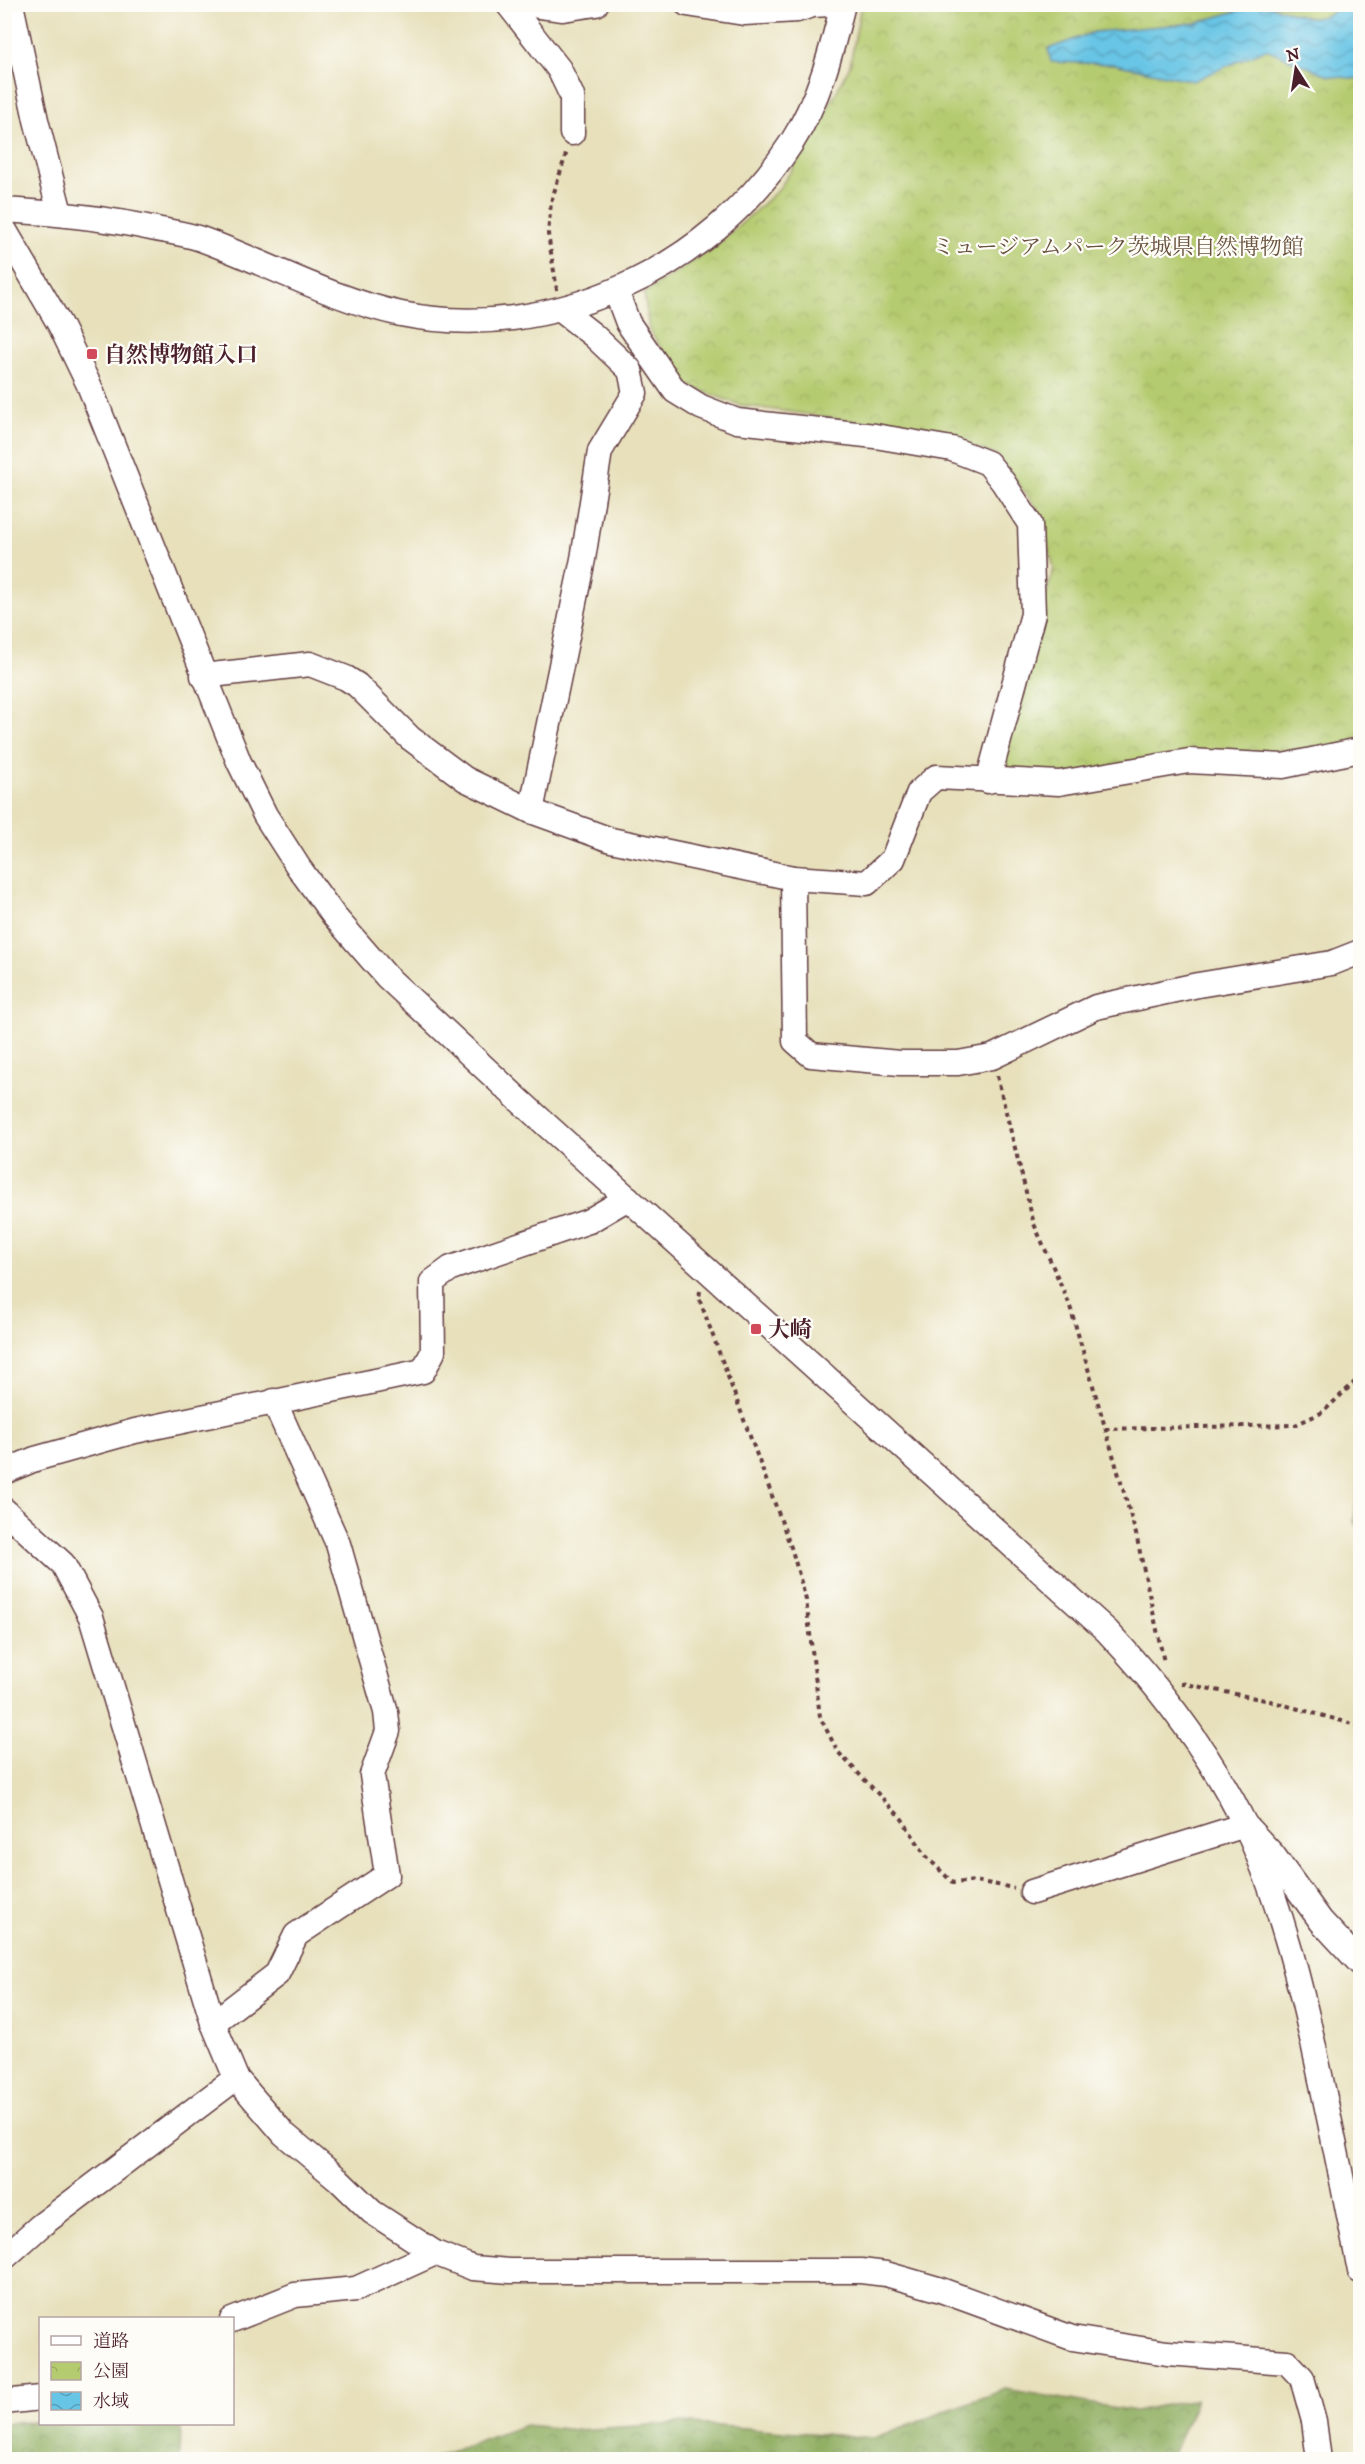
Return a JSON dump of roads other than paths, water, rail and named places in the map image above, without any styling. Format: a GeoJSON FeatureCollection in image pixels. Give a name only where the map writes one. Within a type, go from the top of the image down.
{"type":"FeatureCollection","features":[{"type":"Feature","properties":{"kind":"street"},"geometry":{"type":"LineString","coordinates":[[11,4],[36,120],[60,213]]}},
{"type":"Feature","properties":{"kind":"street"},"geometry":{"type":"LineString","coordinates":[[508,4],[560,69],[572,96],[572,133]]}},
{"type":"Feature","properties":{"kind":"street"},"geometry":{"type":"LineString","coordinates":[[525,4],[563,9],[596,4]]}},
{"type":"Feature","properties":{"kind":"street"},"geometry":{"type":"LineString","coordinates":[[687,4],[744,13],[797,10],[812,5],[831,4]]}},
{"type":"Feature","properties":{"kind":"street"},"geometry":{"type":"LineString","coordinates":[[4,210],[60,213],[129,223],[197,237],[364,305],[403,314],[442,320],[482,320],[561,310],[616,291],[688,250],[722,222],[755,190],[791,143],[807,115],[823,79],[843,4]]}},
{"type":"Feature","properties":{"kind":"street"},"geometry":{"type":"LineString","coordinates":[[4,229],[54,315],[89,385],[239,762],[265,815],[299,868],[334,916],[387,977],[520,1101],[1069,1594],[1161,1681],[1245,1825],[1273,1895],[1296,1968],[1360,2271]]}},
{"type":"Feature","properties":{"kind":"street"},"geometry":{"type":"LineString","coordinates":[[616,291],[628,323],[675,391],[701,407],[737,421],[875,436],[952,449],[988,463],[1003,482],[1030,524],[1033,614],[988,781]]}},
{"type":"Feature","properties":{"kind":"street"},"geometry":{"type":"LineString","coordinates":[[531,811],[584,559],[600,451],[635,393],[630,370],[593,335],[561,310]]}},
{"type":"Feature","properties":{"kind":"street"},"geometry":{"type":"LineString","coordinates":[[203,676],[310,664],[346,678],[357,685],[410,738],[465,779],[531,811],[611,840],[793,878],[867,883],[893,859],[919,792],[936,777],[1059,783],[1189,760],[1283,766],[1360,750]]}},
{"type":"Feature","properties":{"kind":"street"},"geometry":{"type":"LineString","coordinates":[[793,878],[795,1041],[812,1055],[900,1063],[958,1063],[992,1057],[1096,1007],[1198,984],[1332,963],[1360,952]]}},
{"type":"Feature","properties":{"kind":"street"},"geometry":{"type":"LineString","coordinates":[[4,1472],[35,1459],[135,1431],[423,1371],[433,1352],[432,1282],[451,1268],[589,1221],[628,1198]]}},
{"type":"Feature","properties":{"kind":"street"},"geometry":{"type":"LineString","coordinates":[[213,2023],[277,1974],[296,1935],[387,1875],[372,1775],[388,1731],[386,1712],[338,1544],[274,1401]]}},
{"type":"Feature","properties":{"kind":"street"},"geometry":{"type":"LineString","coordinates":[[4,1510],[63,1564],[91,1617],[213,2023],[236,2078],[284,2134],[338,2179],[372,2212],[435,2253],[473,2268],[510,2271],[861,2271],[886,2274],[938,2289],[1072,2338],[1167,2353],[1287,2362],[1302,2378],[1314,2421],[1319,2460]]}},
{"type":"Feature","properties":{"kind":"street"},"geometry":{"type":"LineString","coordinates":[[1032,1892],[1245,1825]]}},
{"type":"Feature","properties":{"kind":"street"},"geometry":{"type":"LineString","coordinates":[[1245,1825],[1273,1855],[1321,1921],[1360,1963]]}},
{"type":"Feature","properties":{"kind":"street"},"geometry":{"type":"LineString","coordinates":[[4,2258],[40,2226],[236,2078]]}},
{"type":"Feature","properties":{"kind":"street"},"geometry":{"type":"LineString","coordinates":[[234,2319],[295,2295],[356,2289],[435,2253]]}},
{"type":"Feature","properties":{"kind":"street"},"geometry":{"type":"LineString","coordinates":[[4,2402],[39,2398]]}},
{"type":"Feature","properties":{"kind":"water"},"geometry":{"type":"Polygon","coordinates":[[[1258,5],[1311,17],[1321,17],[1341,5],[1360,5],[1360,79],[1329,76],[1266,49],[1193,81],[1114,64],[1051,62],[1048,49],[1094,32],[1195,23],[1258,5]]]}},
{"type":"Feature","properties":{"kind":"place","name":"自然博物館入口"},"geometry":{"type":"Point","coordinates":[92,354]}},
{"type":"Feature","properties":{"kind":"place","name":"大崎"},"geometry":{"type":"Point","coordinates":[756,1329]}},
{"type":"Feature","properties":{"kind":"park label","name":"ミュージアムパーク茨城県自然博物館"},"geometry":{"type":"Point","coordinates":[1118,246]}}]}
